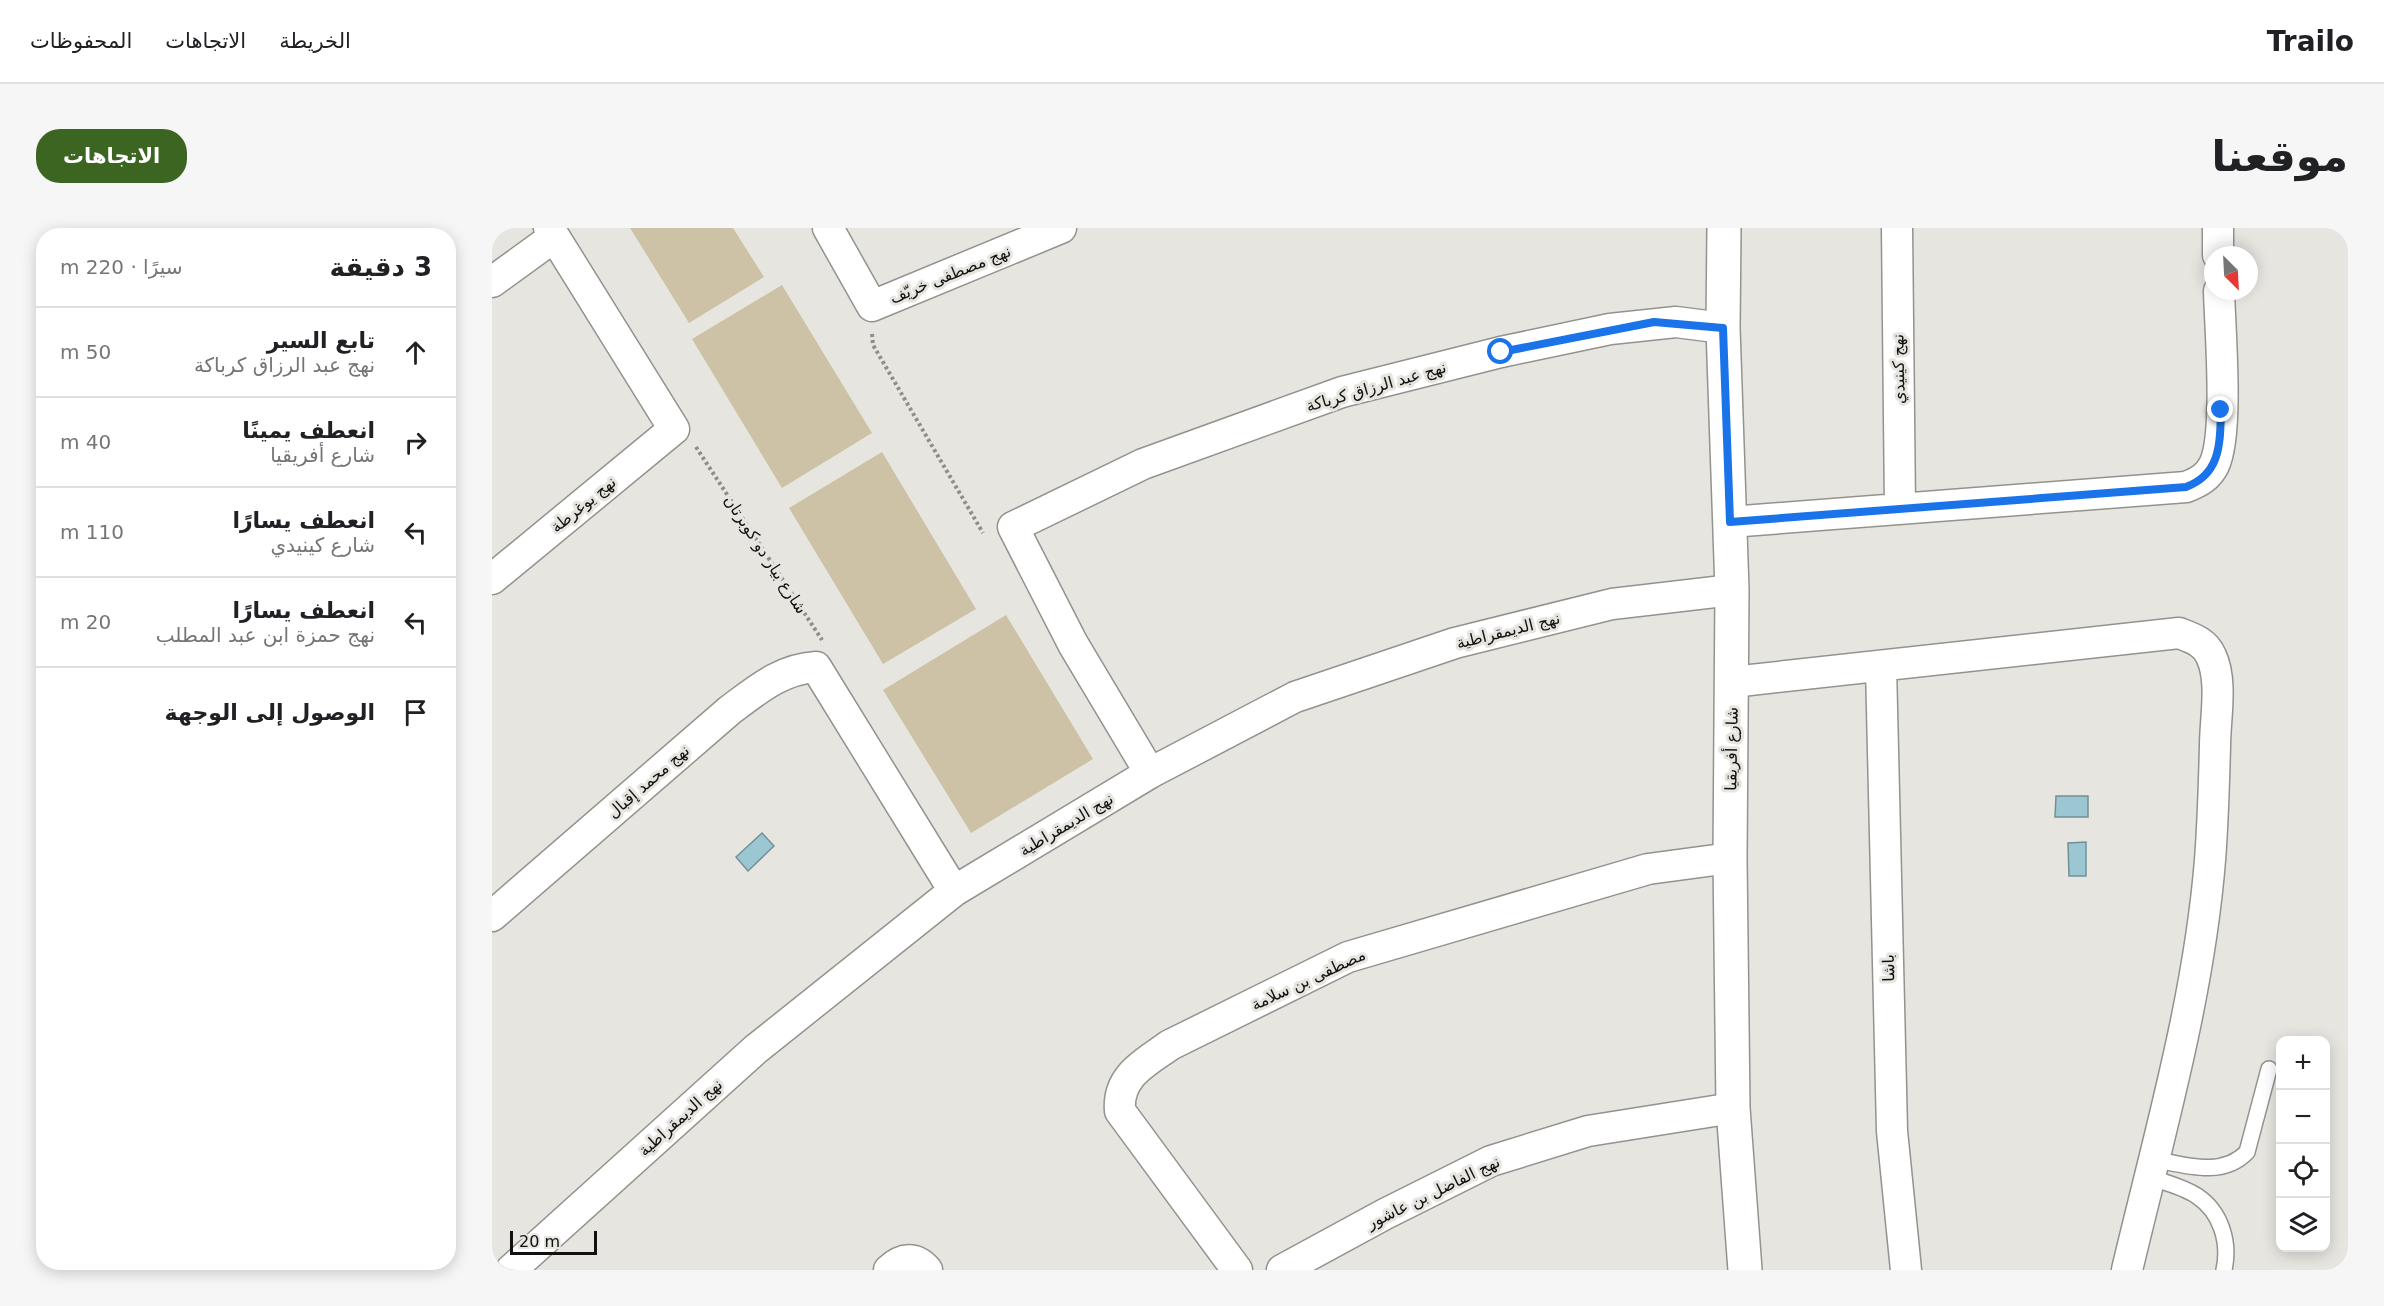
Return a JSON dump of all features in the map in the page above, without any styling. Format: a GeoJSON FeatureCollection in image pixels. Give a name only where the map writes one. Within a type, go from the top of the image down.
{"type":"FeatureCollection","features":[{"type":"Feature","properties":{"kind":"street"},"geometry":{"type":"LineString","coordinates":[[828,228],[872,306]]}},
{"type":"Feature","properties":{"kind":"street","name":"نهج مصطفى خريّف"},"geometry":{"type":"LineString","coordinates":[[872,306],[1061,228]]}},
{"type":"Feature","properties":{"kind":"street","name":"شارع أفريقيا"},"geometry":{"type":"LineString","coordinates":[[1724,228],[1723,328],[1732,590],[1730,858],[1733,1108],[1745,1270]]}},
{"type":"Feature","properties":{"kind":"street","name":"نهج كينيدي"},"geometry":{"type":"LineString","coordinates":[[1897,228],[1900,509]]}},
{"type":"Feature","properties":{"kind":"street"},"geometry":{"type":"LineString","coordinates":[[2218,228],[2218,246]]}},
{"type":"Feature","properties":{"kind":"street"},"geometry":{"type":"LineString","coordinates":[[492,282],[552,232],[674,429]]}},
{"type":"Feature","properties":{"kind":"street"},"geometry":{"type":"LineString","coordinates":[[1730,522],[2186,487],[2207,475],[2218,453],[2221,410],[2219,300]]}},
{"type":"Feature","properties":{"kind":"street","name":"نهج عبد الرزاق كرباكة"},"geometry":{"type":"LineString","coordinates":[[1013,527],[1143,464],[1342,392],[1501,352],[1610,329],[1665,322],[1723,328]]}},
{"type":"Feature","properties":{"kind":"street","name":"نهج يوغرطة"},"geometry":{"type":"LineString","coordinates":[[492,579],[674,429]]}},
{"type":"Feature","properties":{"kind":"street"},"geometry":{"type":"LineString","coordinates":[[1013,527],[1073,644],[1150,773]]}},
{"type":"Feature","properties":{"kind":"street","name":"نهج الديمقراطية"},"geometry":{"type":"LineString","coordinates":[[511,1270],[756,1048],[954,891],[1150,773],[1295,697],[1455,643],[1612,603],[1732,590]]}},
{"type":"Feature","properties":{"kind":"street"},"geometry":{"type":"LineString","coordinates":[[1732,682],[2179,633],[2197,639],[2211,654],[2216,689],[2210,861],[2186,1017],[2127,1270]]}},
{"type":"Feature","properties":{"kind":"street","name":"باشا"},"geometry":{"type":"LineString","coordinates":[[1881,666],[1892,1131],[1906,1270]]}},
{"type":"Feature","properties":{"kind":"street"},"geometry":{"type":"LineString","coordinates":[[816,667],[954,891]]}},
{"type":"Feature","properties":{"kind":"street","name":"نهج محمد إقبال"},"geometry":{"type":"LineString","coordinates":[[492,916],[730,710],[771,680],[797,668],[816,667]]}},
{"type":"Feature","properties":{"kind":"street","name":"مصطفى بن سلامة"},"geometry":{"type":"LineString","coordinates":[[1238,1270],[1120,1111],[1119,1095],[1126,1079],[1170,1045],[1348,957],[1648,869],[1730,858]]}},
{"type":"Feature","properties":{"kind":"street","name":"نهج الفاضل بن عاشور"},"geometry":{"type":"LineString","coordinates":[[1282,1270],[1385,1214],[1491,1161],[1588,1131],[1733,1108]]}},
{"type":"Feature","properties":{"kind":"street"},"geometry":{"type":"LineString","coordinates":[[889,1270],[905,1259],[914,1260],[927,1270]]}},
{"type":"Feature","properties":{"kind":"lane"},"geometry":{"type":"LineString","coordinates":[[2151,1168],[2223,1168],[2237,1162],[2247,1152],[2269,1069]]}},
{"type":"Feature","properties":{"kind":"lane"},"geometry":{"type":"LineString","coordinates":[[2151,1168],[2197,1196],[2213,1212],[2225,1232],[2224,1270]]}},
{"type":"Feature","properties":{"kind":"path"},"geometry":{"type":"LineString","coordinates":[[872,306],[873,345],[984,535],[1013,527]]}},
{"type":"Feature","properties":{"kind":"path","name":"شارع بيار دو كوبرتان"},"geometry":{"type":"LineString","coordinates":[[674,429],[692,440],[822,640],[816,667]]}},
{"type":"Feature","properties":{"kind":"shaded area"},"geometry":{"type":"Polygon","coordinates":[[[630,228],[733,228],[764,277],[689,323],[630,228]]]}},
{"type":"Feature","properties":{"kind":"shaded area"},"geometry":{"type":"Polygon","coordinates":[[[782,285],[872,433],[782,488],[692,339],[782,285]]]}},
{"type":"Feature","properties":{"kind":"shaded area"},"geometry":{"type":"Polygon","coordinates":[[[882,452],[976,609],[883,664],[789,508],[882,452]]]}},
{"type":"Feature","properties":{"kind":"shaded area"},"geometry":{"type":"Polygon","coordinates":[[[1006,615],[1093,759],[971,833],[883,690],[1006,615]]]}},
{"type":"Feature","properties":{"kind":"water"},"geometry":{"type":"Polygon","coordinates":[[[2056,796],[2088,796],[2088,817],[2055,817],[2056,796]]]}},
{"type":"Feature","properties":{"kind":"water"},"geometry":{"type":"Polygon","coordinates":[[[762,833],[774,846],[748,871],[736,857],[762,833]]]}},
{"type":"Feature","properties":{"kind":"water"},"geometry":{"type":"Polygon","coordinates":[[[2086,842],[2086,876],[2069,876],[2068,843],[2086,842]]]}},
{"type":"Feature","properties":{"kind":"route"},"geometry":{"type":"LineString","coordinates":[[1501,352],[1654,322],[1676,322],[1723,328],[1730,522],[2186,487],[2199,482],[2214,466],[2221,436],[2221,410]]}}]}
